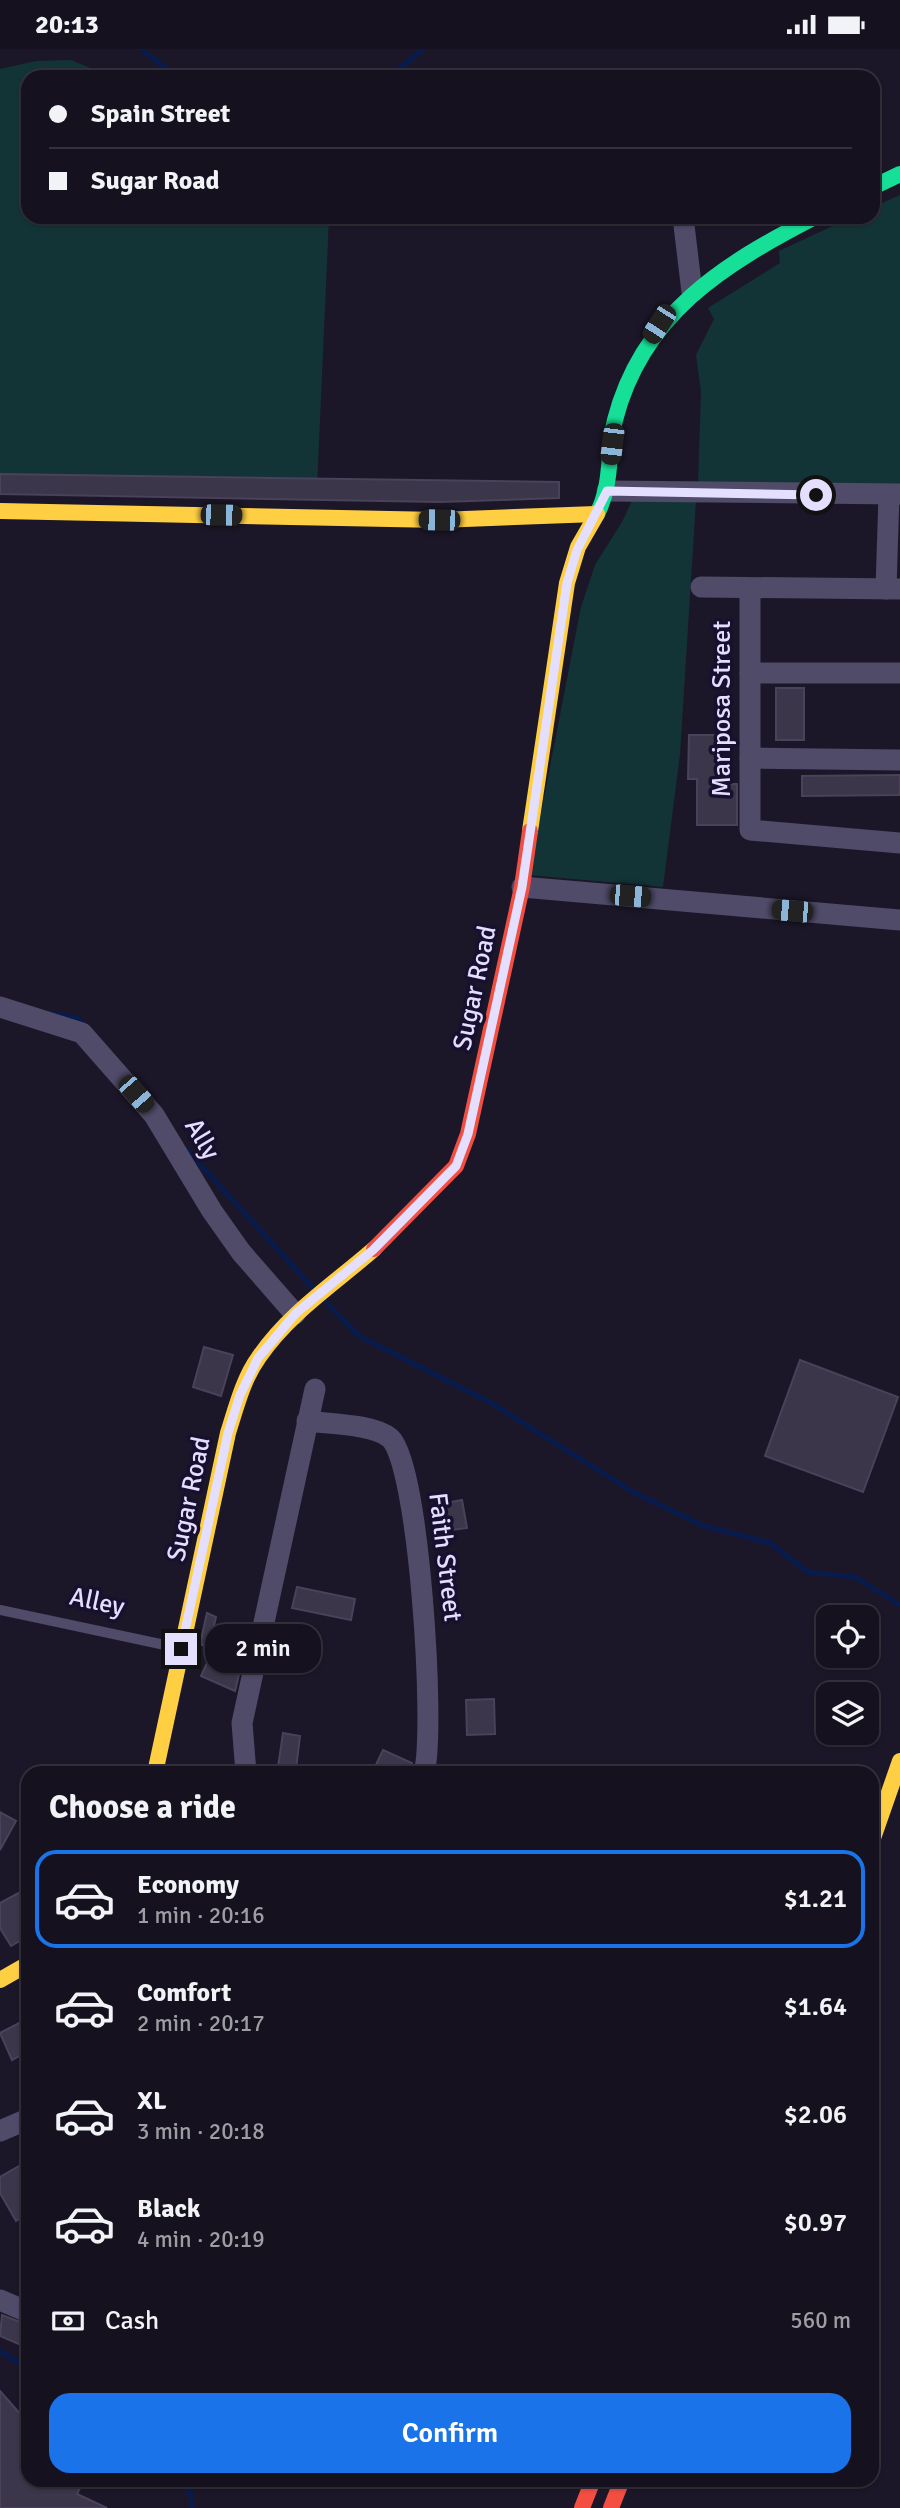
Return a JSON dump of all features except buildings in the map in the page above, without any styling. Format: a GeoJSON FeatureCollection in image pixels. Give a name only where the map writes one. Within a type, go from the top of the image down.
{"type":"FeatureCollection","features":[{"type":"Feature","properties":{"kind":"main road"},"geometry":{"type":"LineString","coordinates":[[880,184],[900,174]]}},
{"type":"Feature","properties":{"kind":"main road","name":"Sugar Road"},"geometry":{"type":"LineString","coordinates":[[156,1766],[228,1433],[240,1395],[258,1358],[295,1314],[347,1273],[456,1166],[468,1134],[522,887],[567,583],[577,550],[607,491],[615,421],[637,358],[659,324],[692,292],[767,241],[801,224]]}},
{"type":"Feature","properties":{"kind":"main road"},"geometry":{"type":"LineString","coordinates":[[0,511],[439,520],[596,514]]}},
{"type":"Feature","properties":{"kind":"main road"},"geometry":{"type":"LineString","coordinates":[[879,1821],[900,1761]]}},
{"type":"Feature","properties":{"kind":"main road"},"geometry":{"type":"LineString","coordinates":[[0,1980],[21,1967]]}},
{"type":"Feature","properties":{"kind":"main road"},"geometry":{"type":"LineString","coordinates":[[582,2508],[590,2487]]}},
{"type":"Feature","properties":{"kind":"main road"},"geometry":{"type":"LineString","coordinates":[[604,2487],[611,2507]]}},
{"type":"Feature","properties":{"kind":"main road"},"geometry":{"type":"LineString","coordinates":[[611,2507],[619,2487]]}},
{"type":"Feature","properties":{"kind":"street"},"geometry":{"type":"LineString","coordinates":[[684,224],[692,292]]}},
{"type":"Feature","properties":{"kind":"street"},"geometry":{"type":"LineString","coordinates":[[607,491],[894,505],[893,589],[701,587]]}},
{"type":"Feature","properties":{"kind":"street","name":"Mariposa Street"},"geometry":{"type":"LineString","coordinates":[[750,589],[750,830],[900,843]]}},
{"type":"Feature","properties":{"kind":"street"},"geometry":{"type":"LineString","coordinates":[[750,673],[900,673]]}},
{"type":"Feature","properties":{"kind":"street"},"geometry":{"type":"LineString","coordinates":[[750,758],[900,760]]}},
{"type":"Feature","properties":{"kind":"street"},"geometry":{"type":"LineString","coordinates":[[522,887],[900,921]]}},
{"type":"Feature","properties":{"kind":"street","name":"Ally"},"geometry":{"type":"LineString","coordinates":[[0,1007],[82,1033],[154,1115],[212,1211],[241,1252],[295,1314]]}},
{"type":"Feature","properties":{"kind":"street"},"geometry":{"type":"LineString","coordinates":[[245,1766],[242,1723],[315,1389]]}},
{"type":"Feature","properties":{"kind":"street","name":"Faith Street"},"geometry":{"type":"LineString","coordinates":[[307,1421],[374,1430],[391,1438],[406,1472],[427,1643],[428,1740],[425,1766]]}},
{"type":"Feature","properties":{"kind":"street"},"geometry":{"type":"LineString","coordinates":[[0,2131],[21,2122]]}},
{"type":"Feature","properties":{"kind":"street"},"geometry":{"type":"LineString","coordinates":[[0,2300],[21,2309]]}},
{"type":"Feature","properties":{"kind":"lane","name":"Alley"},"geometry":{"type":"LineString","coordinates":[[0,1610],[181,1649]]}},
{"type":"Feature","properties":{"kind":"green space"},"geometry":{"type":"Polygon","coordinates":[[[71,60],[95,70],[21,70],[21,224],[329,224],[317,487],[0,477],[0,69],[36,61],[71,60]]]}},
{"type":"Feature","properties":{"kind":"green space"},"geometry":{"type":"Polygon","coordinates":[[[900,195],[900,485],[698,484],[701,392],[696,355],[714,319],[708,308],[780,263],[779,251],[837,224],[880,224],[880,204],[900,195]]]}},
{"type":"Feature","properties":{"kind":"green space"},"geometry":{"type":"Polygon","coordinates":[[[696,500],[680,754],[663,887],[529,875],[581,607],[595,565],[632,501],[696,500]]]}},
{"type":"Feature","properties":{"kind":"waterway"},"geometry":{"type":"LineString","coordinates":[[141,49],[168,70]]}},
{"type":"Feature","properties":{"kind":"waterway"},"geometry":{"type":"LineString","coordinates":[[398,70],[423,49]]}},
{"type":"Feature","properties":{"kind":"waterway"},"geometry":{"type":"LineString","coordinates":[[54,1014],[78,1018],[86,1026]]}},
{"type":"Feature","properties":{"kind":"waterway"},"geometry":{"type":"LineString","coordinates":[[187,1150],[312,1287]]}},
{"type":"Feature","properties":{"kind":"waterway"},"geometry":{"type":"LineString","coordinates":[[326,1302],[359,1336],[493,1404],[633,1492],[704,1526],[770,1543],[808,1572],[855,1577],[900,1605]]}},
{"type":"Feature","properties":{"kind":"waterway"},"geometry":{"type":"LineString","coordinates":[[0,2351],[21,2364]]}},
{"type":"Feature","properties":{"kind":"waterway"},"geometry":{"type":"LineString","coordinates":[[184,2487],[191,2493],[192,2508]]}},
{"type":"Feature","properties":{"kind":"traffic: fast"},"geometry":{"type":"LineString","coordinates":[[880,184],[900,174]]}},
{"type":"Feature","properties":{"kind":"traffic: fast"},"geometry":{"type":"LineString","coordinates":[[597,514],[608,479],[615,420],[628,383],[645,350],[666,322],[691,296],[749,254],[802,224]]}},
{"type":"Feature","properties":{"kind":"traffic: slow"},"geometry":{"type":"LineString","coordinates":[[0,511],[439,520],[596,514]]}},
{"type":"Feature","properties":{"kind":"traffic: slow"},"geometry":{"type":"LineString","coordinates":[[530,831],[567,583],[578,547],[597,514]]}},
{"type":"Feature","properties":{"kind":"traffic: slow"},"geometry":{"type":"LineString","coordinates":[[157,1766],[228,1433],[244,1384],[259,1357],[284,1326],[374,1249]]}},
{"type":"Feature","properties":{"kind":"traffic: slow"},"geometry":{"type":"LineString","coordinates":[[879,1821],[900,1761]]}},
{"type":"Feature","properties":{"kind":"traffic: slow"},"geometry":{"type":"LineString","coordinates":[[0,1980],[21,1968]]}},
{"type":"Feature","properties":{"kind":"traffic: jam"},"geometry":{"type":"LineString","coordinates":[[374,1249],[456,1166],[468,1134],[522,887],[530,831]]}},
{"type":"Feature","properties":{"kind":"traffic: jam"},"geometry":{"type":"LineString","coordinates":[[582,2508],[590,2487]]}},
{"type":"Feature","properties":{"kind":"traffic: jam"},"geometry":{"type":"LineString","coordinates":[[611,2508],[619,2487]]}},
{"type":"Feature","properties":{"kind":"route"},"geometry":{"type":"LineString","coordinates":[[181,1649],[228,1433],[240,1395],[258,1358],[296,1313],[373,1250],[456,1166],[468,1134],[522,887],[567,583],[577,550],[607,491],[816,495]]}}]}
